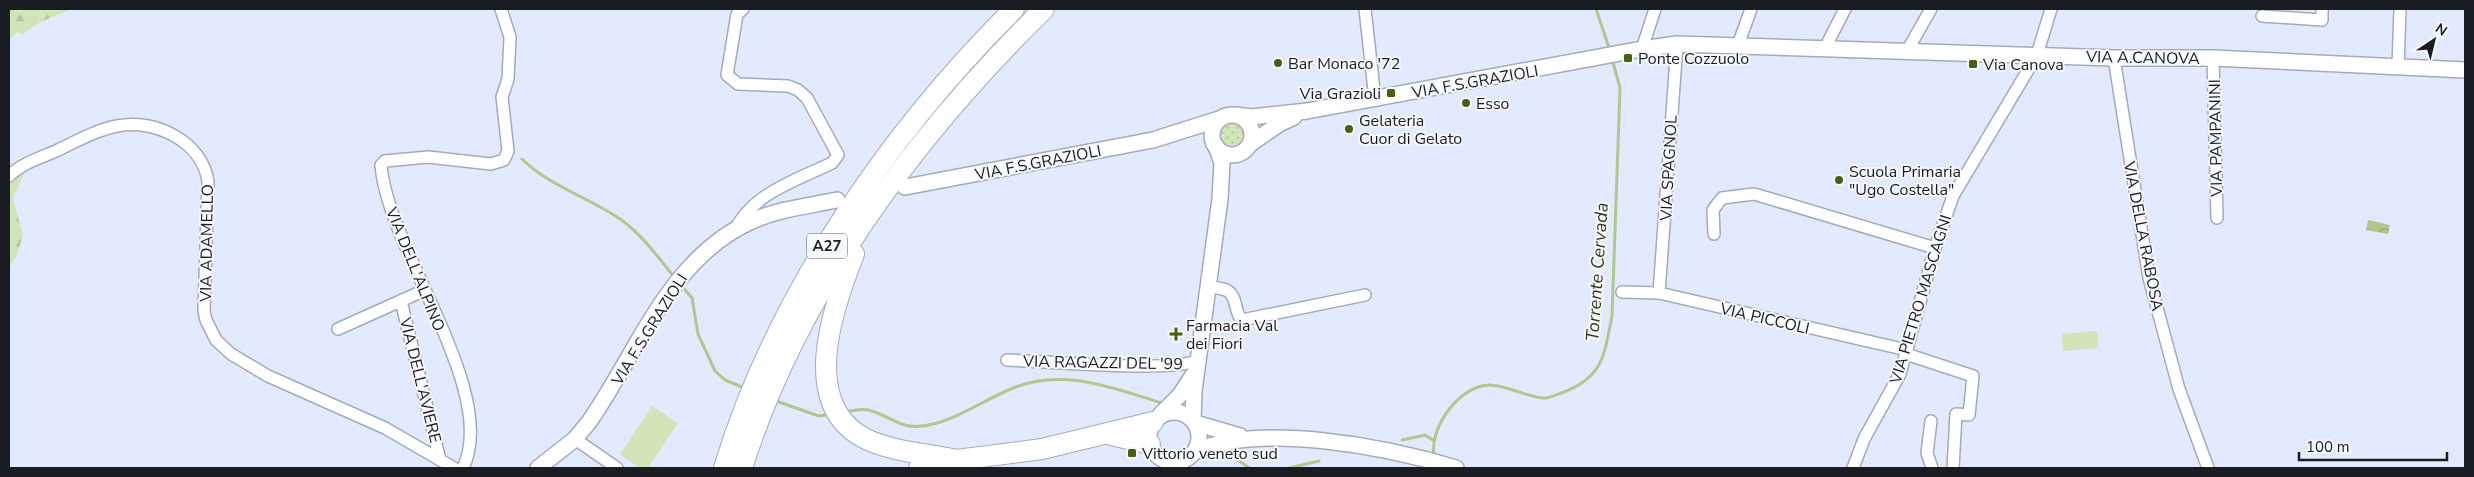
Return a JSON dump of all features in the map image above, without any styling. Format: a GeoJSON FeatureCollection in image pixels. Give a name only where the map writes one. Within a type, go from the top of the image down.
{"type":"FeatureCollection","features":[{"type":"Feature","properties":{"kind":"highway","name":"A27"},"geometry":{"type":"LineString","coordinates":[[724,468],[771,348],[802,287],[835,231],[919,114],[973,50],[1014,9]]}},
{"type":"Feature","properties":{"kind":"highway","name":"A27"},"geometry":{"type":"LineString","coordinates":[[742,468],[788,353],[845,251],[884,192],[936,125],[990,62],[1044,9]]}},
{"type":"Feature","properties":{"kind":"highway","name":"A27"},"geometry":{"type":"LineString","coordinates":[[884,192],[857,245],[830,324],[826,342],[826,368],[832,401],[847,425],[867,439],[880,444],[957,460]]}},
{"type":"Feature","properties":{"kind":"highway","name":"A27"},"geometry":{"type":"LineString","coordinates":[[919,468],[957,460],[1042,449],[1110,434],[1156,419]]}},
{"type":"Feature","properties":{"kind":"highway","name":"A27"},"geometry":{"type":"LineString","coordinates":[[1110,434],[1158,456]]}},
{"type":"Feature","properties":{"kind":"highway","name":"A27"},"geometry":{"type":"LineString","coordinates":[[938,468],[957,460]]}},
{"type":"Feature","properties":{"kind":"main road","name":"VIA A.CANOVA"},"geometry":{"type":"LineString","coordinates":[[1642,49],[1677,44],[1738,45],[2114,58],[2213,58],[2465,70]]}},
{"type":"Feature","properties":{"kind":"main road","name":"VIA F.S.GRAZIOLI"},"geometry":{"type":"LineString","coordinates":[[1236,115],[1251,117],[1307,111],[1642,49]]}},
{"type":"Feature","properties":{"kind":"main road","name":"VIA F.S.GRAZIOLI"},"geometry":{"type":"LineString","coordinates":[[1247,148],[1279,124],[1307,111]]}},
{"type":"Feature","properties":{"kind":"main road"},"geometry":{"type":"LineString","coordinates":[[1186,468],[1199,441],[1194,421],[1198,360],[1220,199],[1222,163],[1215,145],[1213,128],[1220,119],[1227,115],[1236,115],[1247,121],[1252,132],[1247,148],[1230,171],[1220,199]]}},
{"type":"Feature","properties":{"kind":"main road","name":"VIA F.S.GRAZIOLI"},"geometry":{"type":"LineString","coordinates":[[905,187],[1171,136],[1220,119]]}},
{"type":"Feature","properties":{"kind":"main road","name":"VIA F.S.GRAZIOLI"},"geometry":{"type":"LineString","coordinates":[[1171,136],[1197,136],[1215,145]]}},
{"type":"Feature","properties":{"kind":"main road"},"geometry":{"type":"LineString","coordinates":[[1215,145],[1226,154],[1232,155],[1247,148]]}},
{"type":"Feature","properties":{"kind":"main road","name":"VIA F.S.GRAZIOLI"},"geometry":{"type":"LineString","coordinates":[[538,468],[575,439],[598,410],[665,300],[686,270],[711,245],[752,221],[790,208],[837,200]]}},
{"type":"Feature","properties":{"kind":"main road"},"geometry":{"type":"LineString","coordinates":[[1198,360],[1187,386],[1156,419],[1148,436],[1158,456],[1173,462],[1188,458],[1193,453],[1216,443],[1248,438]]}},
{"type":"Feature","properties":{"kind":"main road"},"geometry":{"type":"LineString","coordinates":[[1156,419],[1174,411],[1182,413],[1213,430],[1248,438],[1329,442],[1451,467]]}},
{"type":"Feature","properties":{"kind":"street","name":"VIA DELL'ALPINO"},"geometry":{"type":"LineString","coordinates":[[464,468],[468,456],[470,427],[466,392],[392,214],[381,165],[385,161],[428,157],[491,164],[504,160],[508,151],[502,97],[508,80],[510,37],[500,9]]}},
{"type":"Feature","properties":{"kind":"street"},"geometry":{"type":"LineString","coordinates":[[735,230],[748,209],[760,200],[832,163],[838,155],[807,98],[798,90],[788,86],[738,84],[727,75],[737,14],[743,9]]}},
{"type":"Feature","properties":{"kind":"street"},"geometry":{"type":"LineString","coordinates":[[1365,9],[1375,99]]}},
{"type":"Feature","properties":{"kind":"street"},"geometry":{"type":"LineString","coordinates":[[1642,49],[1655,9]]}},
{"type":"Feature","properties":{"kind":"street"},"geometry":{"type":"LineString","coordinates":[[1738,45],[1751,9]]}},
{"type":"Feature","properties":{"kind":"street"},"geometry":{"type":"LineString","coordinates":[[1825,48],[1845,9]]}},
{"type":"Feature","properties":{"kind":"street"},"geometry":{"type":"LineString","coordinates":[[1907,51],[1931,9]]}},
{"type":"Feature","properties":{"kind":"street","name":"VIA PIETRO MASCAGNI"},"geometry":{"type":"LineString","coordinates":[[1852,468],[1864,439],[1897,381],[1907,352],[1935,248],[1957,187],[2037,55],[2051,9]]}},
{"type":"Feature","properties":{"kind":"street"},"geometry":{"type":"LineString","coordinates":[[2262,16],[2322,20],[2322,9]]}},
{"type":"Feature","properties":{"kind":"street"},"geometry":{"type":"LineString","coordinates":[[2398,67],[2400,9]]}},
{"type":"Feature","properties":{"kind":"street","name":"VIA SPAGNOL"},"geometry":{"type":"LineString","coordinates":[[1659,292],[1677,44]]}},
{"type":"Feature","properties":{"kind":"street","name":"VIA DELLA RABOSA"},"geometry":{"type":"LineString","coordinates":[[2114,58],[2149,278],[2179,388],[2208,468]]}},
{"type":"Feature","properties":{"kind":"street","name":"VIA PAMPANINI"},"geometry":{"type":"LineString","coordinates":[[2213,58],[2217,218]]}},
{"type":"Feature","properties":{"kind":"street","name":"VIA ADAMELLO"},"geometry":{"type":"LineString","coordinates":[[9,176],[23,165],[115,126],[144,126],[174,135],[186,143],[206,168],[208,182],[204,311],[206,320],[216,340],[231,354],[268,376],[385,428],[454,468]]}},
{"type":"Feature","properties":{"kind":"street"},"geometry":{"type":"LineString","coordinates":[[1714,234],[1713,210],[1722,198],[1754,194],[1935,248]]}},
{"type":"Feature","properties":{"kind":"street"},"geometry":{"type":"LineString","coordinates":[[1208,286],[1228,291],[1232,296],[1238,317],[1242,320],[1365,295]]}},
{"type":"Feature","properties":{"kind":"street","name":"VIA DELL'AVIERE"},"geometry":{"type":"LineString","coordinates":[[338,329],[425,290]]}},
{"type":"Feature","properties":{"kind":"street","name":"VIA PICCOLI"},"geometry":{"type":"LineString","coordinates":[[1622,292],[1659,292],[1907,352],[1973,376],[1969,415],[1956,414],[1953,468]]}},
{"type":"Feature","properties":{"kind":"street","name":"VIA DELL'AVIERE"},"geometry":{"type":"LineString","coordinates":[[401,301],[440,460]]}},
{"type":"Feature","properties":{"kind":"street","name":"VIA RAGAZZI DEL '99"},"geometry":{"type":"LineString","coordinates":[[1007,360],[1136,365],[1187,364],[1198,360]]}},
{"type":"Feature","properties":{"kind":"street"},"geometry":{"type":"LineString","coordinates":[[1931,421],[1927,453],[1932,468]]}},
{"type":"Feature","properties":{"kind":"street"},"geometry":{"type":"LineString","coordinates":[[575,439],[618,468]]}},
{"type":"Feature","properties":{"kind":"green space"},"geometry":{"type":"Polygon","coordinates":[[[9,9],[72,9],[40,22],[22,35],[18,32],[9,39],[9,9]]]}},
{"type":"Feature","properties":{"kind":"green space"},"geometry":{"type":"Polygon","coordinates":[[[1232,121],[1242,125],[1246,135],[1242,145],[1232,149],[1222,145],[1218,135],[1222,125],[1232,121]]]}},
{"type":"Feature","properties":{"kind":"green space"},"geometry":{"type":"Polygon","coordinates":[[[23,166],[25,172],[13,198],[23,235],[17,255],[9,267],[9,179],[23,166]]]}},
{"type":"Feature","properties":{"kind":"green space"},"geometry":{"type":"Polygon","coordinates":[[[2097,331],[2098,348],[2063,351],[2062,334],[2097,331]]]}},
{"type":"Feature","properties":{"kind":"green space"},"geometry":{"type":"Polygon","coordinates":[[[652,406],[678,423],[648,468],[639,468],[620,454],[652,406]]]}},
{"type":"Feature","properties":{"kind":"water"},"geometry":{"type":"Polygon","coordinates":[[[2368,220],[2390,225],[2388,234],[2366,230],[2368,220]]]}},
{"type":"Feature","properties":{"kind":"waterway","name":"Torrente Cervada"},"geometry":{"type":"LineString","coordinates":[[1596,9],[1610,51]]}},
{"type":"Feature","properties":{"kind":"waterway","name":"Torrente Cervada"},"geometry":{"type":"LineString","coordinates":[[1434,456],[1436,433],[1441,421],[1457,400],[1467,392],[1478,387],[1490,385],[1547,398],[1577,386],[1587,379],[1600,363],[1607,342],[1612,316],[1620,88],[1612,59]]}},
{"type":"Feature","properties":{"kind":"waterway"},"geometry":{"type":"LineString","coordinates":[[522,159],[554,183],[623,221],[647,244],[675,278]]}},
{"type":"Feature","properties":{"kind":"waterway"},"geometry":{"type":"LineString","coordinates":[[681,285],[692,298],[698,334],[715,371],[725,380],[747,389]]}},
{"type":"Feature","properties":{"kind":"waterway"},"geometry":{"type":"LineString","coordinates":[[845,412],[859,409],[868,410],[898,423],[922,426],[954,417],[1013,388],[1032,382],[1051,380],[1089,382],[1165,404]]}},
{"type":"Feature","properties":{"kind":"waterway"},"geometry":{"type":"LineString","coordinates":[[773,400],[819,416],[832,414]]}},
{"type":"Feature","properties":{"kind":"waterway"},"geometry":{"type":"LineString","coordinates":[[1402,440],[1425,435],[1433,440]]}},
{"type":"Feature","properties":{"kind":"waterway"},"geometry":{"type":"LineString","coordinates":[[1234,457],[1249,468]]}},
{"type":"Feature","properties":{"kind":"waterway"},"geometry":{"type":"LineString","coordinates":[[1289,468],[1319,461]]}},
{"type":"Feature","properties":{"kind":"place","name":"Ponte Cozzuolo"},"geometry":{"type":"Point","coordinates":[1628,58]}},
{"type":"Feature","properties":{"kind":"place","name":"Bar Monaco '72"},"geometry":{"type":"Point","coordinates":[1278,63]}},
{"type":"Feature","properties":{"kind":"place","name":"Via Canova"},"geometry":{"type":"Point","coordinates":[1973,64]}},
{"type":"Feature","properties":{"kind":"place","name":"Via Grazioli"},"geometry":{"type":"Point","coordinates":[1391,93]}},
{"type":"Feature","properties":{"kind":"place","name":"Esso"},"geometry":{"type":"Point","coordinates":[1466,103]}},
{"type":"Feature","properties":{"kind":"place","name":"Gelateria Cuor di Gelato"},"geometry":{"type":"Point","coordinates":[1349,129]}},
{"type":"Feature","properties":{"kind":"place","name":"Scuola Primaria \"Ugo Costella\""},"geometry":{"type":"Point","coordinates":[1839,180]}},
{"type":"Feature","properties":{"kind":"place","name":"Farmacia Val dei Fiori"},"geometry":{"type":"Point","coordinates":[1176,334]}},
{"type":"Feature","properties":{"kind":"place","name":"Vittorio veneto sud"},"geometry":{"type":"Point","coordinates":[1132,453]}}]}
